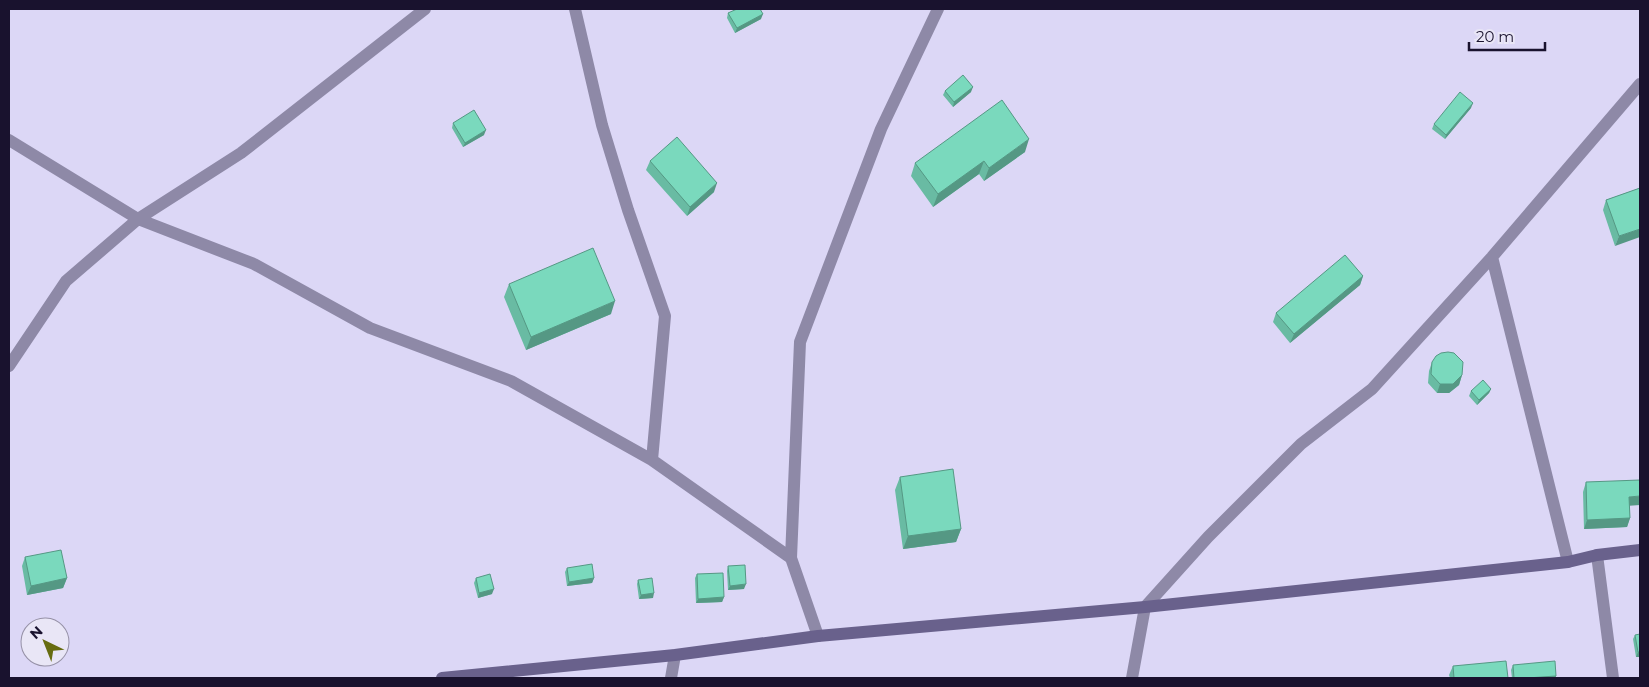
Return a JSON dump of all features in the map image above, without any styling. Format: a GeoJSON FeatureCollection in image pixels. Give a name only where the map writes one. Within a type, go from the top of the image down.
{"type":"FeatureCollection","features":[{"type":"Feature","properties":{"kind":"main road"},"geometry":{"type":"LineString","coordinates":[[442,678],[675,655],[818,636],[1145,607],[1568,562],[1598,555],[1640,550]]}},
{"type":"Feature","properties":{"kind":"street"},"geometry":{"type":"LineString","coordinates":[[9,366],[66,281],[138,219],[241,154],[425,9]]}},
{"type":"Feature","properties":{"kind":"street"},"geometry":{"type":"LineString","coordinates":[[575,9],[602,125],[628,210],[665,316],[652,460]]}},
{"type":"Feature","properties":{"kind":"street"},"geometry":{"type":"LineString","coordinates":[[818,636],[791,558],[800,342],[881,129],[938,9]]}},
{"type":"Feature","properties":{"kind":"street"},"geometry":{"type":"LineString","coordinates":[[1132,678],[1145,607],[1208,537],[1301,444],[1372,389],[1492,258],[1640,84]]}},
{"type":"Feature","properties":{"kind":"street"},"geometry":{"type":"LineString","coordinates":[[9,140],[138,219],[254,264],[370,328],[511,381],[652,460],[791,558]]}},
{"type":"Feature","properties":{"kind":"street"},"geometry":{"type":"LineString","coordinates":[[1492,258],[1568,562]]}},
{"type":"Feature","properties":{"kind":"street"},"geometry":{"type":"LineString","coordinates":[[1598,555],[1613,678]]}},
{"type":"Feature","properties":{"kind":"street"},"geometry":{"type":"LineString","coordinates":[[671,678],[675,655]]}},
{"type":"Feature","properties":{"kind":"building"},"geometry":{"type":"Polygon","coordinates":[[[737,9],[760,9],[763,14],[737,28],[728,13],[737,9]]]}},
{"type":"Feature","properties":{"kind":"building"},"geometry":{"type":"Polygon","coordinates":[[[963,75],[973,87],[954,102],[945,91],[963,75]]]}},
{"type":"Feature","properties":{"kind":"building"},"geometry":{"type":"Polygon","coordinates":[[[1460,92],[1473,103],[1446,135],[1434,124],[1460,92]]]}},
{"type":"Feature","properties":{"kind":"building"},"geometry":{"type":"Polygon","coordinates":[[[1002,100],[1029,139],[989,168],[984,161],[938,194],[915,163],[1002,100]]]}},
{"type":"Feature","properties":{"kind":"building"},"geometry":{"type":"Polygon","coordinates":[[[474,110],[486,130],[465,143],[453,123],[474,110]]]}},
{"type":"Feature","properties":{"kind":"building"},"geometry":{"type":"Polygon","coordinates":[[[677,137],[717,183],[690,207],[650,161],[677,137]]]}},
{"type":"Feature","properties":{"kind":"building"},"geometry":{"type":"Polygon","coordinates":[[[1640,188],[1640,229],[1619,236],[1606,200],[1640,188]]]}},
{"type":"Feature","properties":{"kind":"building"},"geometry":{"type":"Polygon","coordinates":[[[593,248],[615,301],[531,337],[509,284],[593,248]]]}},
{"type":"Feature","properties":{"kind":"building"},"geometry":{"type":"Polygon","coordinates":[[[1345,255],[1363,276],[1294,334],[1276,313],[1345,255]]]}},
{"type":"Feature","properties":{"kind":"building"},"geometry":{"type":"Polygon","coordinates":[[[1448,352],[1454,353],[1463,362],[1462,375],[1453,384],[1440,384],[1431,374],[1432,362],[1436,356],[1448,352]]]}},
{"type":"Feature","properties":{"kind":"building"},"geometry":{"type":"Polygon","coordinates":[[[1483,380],[1491,389],[1479,400],[1471,391],[1483,380]]]}},
{"type":"Feature","properties":{"kind":"building"},"geometry":{"type":"Polygon","coordinates":[[[953,469],[961,529],[908,536],[900,477],[953,469]]]}},
{"type":"Feature","properties":{"kind":"building"},"geometry":{"type":"Polygon","coordinates":[[[1640,480],[1640,496],[1629,497],[1630,518],[1587,520],[1586,482],[1640,480]]]}},
{"type":"Feature","properties":{"kind":"building"},"geometry":{"type":"Polygon","coordinates":[[[61,550],[67,578],[31,586],[25,557],[61,550]]]}},
{"type":"Feature","properties":{"kind":"building"},"geometry":{"type":"Polygon","coordinates":[[[592,564],[594,578],[569,582],[567,568],[592,564]]]}},
{"type":"Feature","properties":{"kind":"building"},"geometry":{"type":"Polygon","coordinates":[[[745,565],[746,584],[730,586],[728,566],[745,565]]]}},
{"type":"Feature","properties":{"kind":"building"},"geometry":{"type":"Polygon","coordinates":[[[723,573],[724,597],[698,599],[697,574],[723,573]]]}},
{"type":"Feature","properties":{"kind":"building"},"geometry":{"type":"Polygon","coordinates":[[[490,574],[494,589],[479,593],[476,578],[490,574]]]}},
{"type":"Feature","properties":{"kind":"building"},"geometry":{"type":"Polygon","coordinates":[[[652,578],[654,593],[641,595],[638,580],[652,578]]]}},
{"type":"Feature","properties":{"kind":"building"},"geometry":{"type":"Polygon","coordinates":[[[1640,634],[1640,652],[1638,652],[1635,635],[1640,634]]]}},
{"type":"Feature","properties":{"kind":"building"},"geometry":{"type":"Polygon","coordinates":[[[1506,661],[1508,678],[1454,678],[1453,666],[1506,661]]]}},
{"type":"Feature","properties":{"kind":"building"},"geometry":{"type":"Polygon","coordinates":[[[1555,661],[1556,676],[1514,678],[1513,665],[1555,661]]]}}]}
